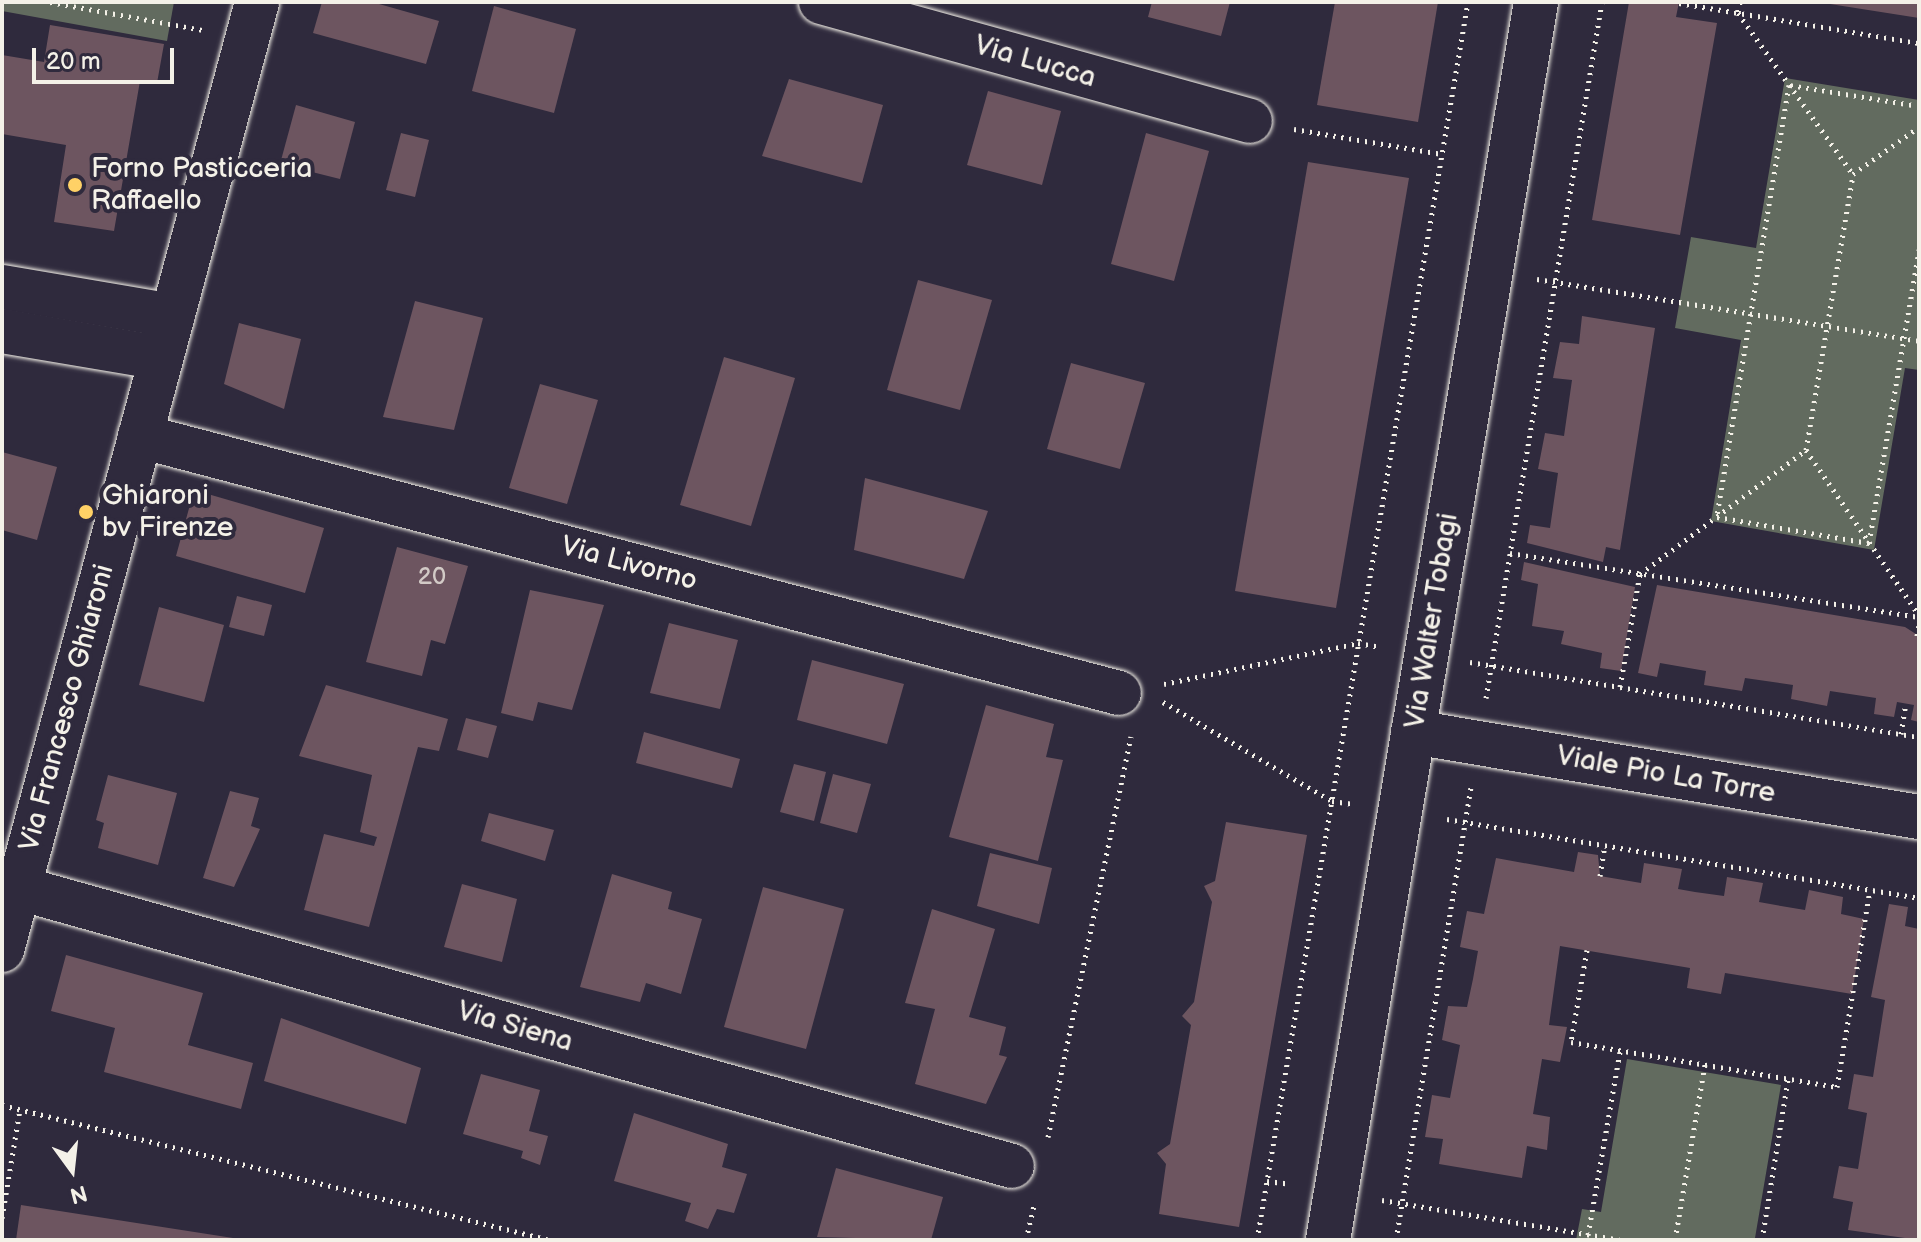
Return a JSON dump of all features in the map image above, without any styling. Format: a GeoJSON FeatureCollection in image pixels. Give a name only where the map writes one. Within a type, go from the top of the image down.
{"type":"FeatureCollection","features":[{"type":"Feature","properties":{"kind":"street","name":"Via Lucca"},"geometry":{"type":"LineString","coordinates":[[821,2],[1250,121]]}},
{"type":"Feature","properties":{"kind":"street","name":"Via Walter Tobagi"},"geometry":{"type":"LineString","coordinates":[[1328,1240],[1536,2]]}},
{"type":"Feature","properties":{"kind":"street","name":"Via Francesco Ghiaroni"},"geometry":{"type":"LineString","coordinates":[[2,950],[252,20]]}},
{"type":"Feature","properties":{"kind":"street"},"geometry":{"type":"LineString","coordinates":[[2,287],[173,316]]}},
{"type":"Feature","properties":{"kind":"street"},"geometry":{"type":"LineString","coordinates":[[2,331],[161,358]]}},
{"type":"Feature","properties":{"kind":"street","name":"Via Livorno"},"geometry":{"type":"LineString","coordinates":[[140,436],[1130,691]]}},
{"type":"Feature","properties":{"kind":"street","name":"Viale Pio La Torre"},"geometry":{"type":"LineString","coordinates":[[1413,732],[1919,817]]}},
{"type":"Feature","properties":{"kind":"street","name":"Via Siena"},"geometry":{"type":"LineString","coordinates":[[19,888],[1031,1170]]}},
{"type":"Feature","properties":{"kind":"path"},"geometry":{"type":"LineString","coordinates":[[50,2],[252,20]]}},
{"type":"Feature","properties":{"kind":"path"},"geometry":{"type":"LineString","coordinates":[[1257,1240],[1468,2]]}},
{"type":"Feature","properties":{"kind":"path"},"geometry":{"type":"LineString","coordinates":[[1396,1240],[1602,2]]}},
{"type":"Feature","properties":{"kind":"path"},"geometry":{"type":"LineString","coordinates":[[1740,2],[1738,13],[1853,174]]}},
{"type":"Feature","properties":{"kind":"path"},"geometry":{"type":"LineString","coordinates":[[1679,3],[1919,43]]}},
{"type":"Feature","properties":{"kind":"path"},"geometry":{"type":"LineString","coordinates":[[1789,85],[1919,106]]}},
{"type":"Feature","properties":{"kind":"path"},"geometry":{"type":"LineString","coordinates":[[1717,517],[1789,85]]}},
{"type":"Feature","properties":{"kind":"path"},"geometry":{"type":"LineString","coordinates":[[1250,121],[1442,154]]}},
{"type":"Feature","properties":{"kind":"path"},"geometry":{"type":"LineString","coordinates":[[1620,687],[1640,574],[1806,450],[1853,174],[1919,127]]}},
{"type":"Feature","properties":{"kind":"path"},"geometry":{"type":"LineString","coordinates":[[1869,543],[1919,249]]}},
{"type":"Feature","properties":{"kind":"path"},"geometry":{"type":"LineString","coordinates":[[1491,271],[1919,341]]}},
{"type":"Feature","properties":{"kind":"path"},"geometry":{"type":"LineString","coordinates":[[1806,450],[1919,616]]}},
{"type":"Feature","properties":{"kind":"path"},"geometry":{"type":"LineString","coordinates":[[1717,517],[1869,543]]}},
{"type":"Feature","properties":{"kind":"path"},"geometry":{"type":"LineString","coordinates":[[1510,553],[1919,616]]}},
{"type":"Feature","properties":{"kind":"path"},"geometry":{"type":"LineString","coordinates":[[1917,636],[1919,625]]}},
{"type":"Feature","properties":{"kind":"path"},"geometry":{"type":"LineString","coordinates":[[1130,691],[1358,643],[1919,737]]}},
{"type":"Feature","properties":{"kind":"path"},"geometry":{"type":"LineString","coordinates":[[1130,691],[1332,801],[1919,898]]}},
{"type":"Feature","properties":{"kind":"path"},"geometry":{"type":"LineString","coordinates":[[1026,1240],[1031,1170],[1130,691]]}},
{"type":"Feature","properties":{"kind":"path"},"geometry":{"type":"LineString","coordinates":[[1901,734],[1906,703]]}},
{"type":"Feature","properties":{"kind":"path"},"geometry":{"type":"LineString","coordinates":[[1600,876],[1605,846]]}},
{"type":"Feature","properties":{"kind":"path"},"geometry":{"type":"LineString","coordinates":[[1587,950],[1571,1042],[1837,1087],[1870,890]]}},
{"type":"Feature","properties":{"kind":"path"},"geometry":{"type":"LineString","coordinates":[[1588,1235],[1620,1051]]}},
{"type":"Feature","properties":{"kind":"path"},"geometry":{"type":"LineString","coordinates":[[1675,1240],[1705,1065]]}},
{"type":"Feature","properties":{"kind":"path"},"geometry":{"type":"LineString","coordinates":[[1762,1240],[1788,1079]]}},
{"type":"Feature","properties":{"kind":"path"},"geometry":{"type":"LineString","coordinates":[[2,1105],[550,1240]]}},
{"type":"Feature","properties":{"kind":"path"},"geometry":{"type":"LineString","coordinates":[[2,1218],[20,1109]]}},
{"type":"Feature","properties":{"kind":"path"},"geometry":{"type":"LineString","coordinates":[[1267,1181],[1620,1240]]}},
{"type":"Feature","properties":{"kind":"green space"},"geometry":{"type":"Polygon","coordinates":[[[2,2],[174,2],[167,41],[2,11],[2,2]]]}},
{"type":"Feature","properties":{"kind":"green space"},"geometry":{"type":"Polygon","coordinates":[[[1785,78],[1919,100],[1919,370],[1905,368],[1874,550],[1711,521],[1741,340],[1675,328],[1691,237],[1756,248],[1785,78]]]}},
{"type":"Feature","properties":{"kind":"green space"},"geometry":{"type":"Polygon","coordinates":[[[1627,1059],[1781,1085],[1755,1238],[1763,1240],[1576,1240],[1582,1209],[1601,1212],[1627,1059]]]}},
{"type":"Feature","properties":{"kind":"building"},"geometry":{"type":"Polygon","coordinates":[[[322,2],[372,2],[439,21],[426,64],[313,33],[322,2]]]}},
{"type":"Feature","properties":{"kind":"building"},"geometry":{"type":"Polygon","coordinates":[[[1152,2],[1230,2],[1221,36],[1148,17],[1152,2]]]}},
{"type":"Feature","properties":{"kind":"building"},"geometry":{"type":"Polygon","coordinates":[[[1335,2],[1438,2],[1418,122],[1317,105],[1335,2]]]}},
{"type":"Feature","properties":{"kind":"building"},"geometry":{"type":"Polygon","coordinates":[[[1629,2],[1679,2],[1676,17],[1717,23],[1680,235],[1592,220],[1629,2]]]}},
{"type":"Feature","properties":{"kind":"building"},"geometry":{"type":"Polygon","coordinates":[[[1830,2],[1919,2],[1919,18],[1830,4],[1830,2]]]}},
{"type":"Feature","properties":{"kind":"building"},"geometry":{"type":"Polygon","coordinates":[[[494,6],[576,29],[554,113],[472,91],[494,6]]]}},
{"type":"Feature","properties":{"kind":"building"},"geometry":{"type":"Polygon","coordinates":[[[50,25],[164,44],[157,83],[140,81],[114,231],[54,222],[66,145],[2,134],[2,55],[44,62],[50,25]]]}},
{"type":"Feature","properties":{"kind":"building"},"geometry":{"type":"Polygon","coordinates":[[[789,79],[883,105],[862,183],[762,156],[789,79]]]}},
{"type":"Feature","properties":{"kind":"building"},"geometry":{"type":"Polygon","coordinates":[[[988,91],[1061,111],[1042,185],[967,165],[988,91]]]}},
{"type":"Feature","properties":{"kind":"building"},"geometry":{"type":"Polygon","coordinates":[[[296,105],[355,122],[340,179],[280,164],[296,105]]]}},
{"type":"Feature","properties":{"kind":"building"},"geometry":{"type":"Polygon","coordinates":[[[401,133],[429,140],[415,197],[386,190],[401,133]]]}},
{"type":"Feature","properties":{"kind":"building"},"geometry":{"type":"Polygon","coordinates":[[[1146,133],[1209,151],[1174,281],[1111,264],[1146,133]]]}},
{"type":"Feature","properties":{"kind":"building"},"geometry":{"type":"Polygon","coordinates":[[[1308,162],[1409,178],[1336,608],[1235,591],[1308,162]]]}},
{"type":"Feature","properties":{"kind":"building"},"geometry":{"type":"Polygon","coordinates":[[[918,280],[992,300],[960,410],[887,390],[918,280]]]}},
{"type":"Feature","properties":{"kind":"building"},"geometry":{"type":"Polygon","coordinates":[[[415,301],[483,318],[454,430],[383,417],[415,301]]]}},
{"type":"Feature","properties":{"kind":"building"},"geometry":{"type":"Polygon","coordinates":[[[1582,316],[1655,328],[1620,550],[1606,547],[1603,562],[1527,543],[1530,525],[1550,528],[1558,473],[1538,469],[1545,433],[1564,436],[1572,380],[1553,378],[1560,342],[1579,344],[1582,316]]]}},
{"type":"Feature","properties":{"kind":"building"},"geometry":{"type":"Polygon","coordinates":[[[239,323],[301,339],[284,409],[224,384],[239,323]]]}},
{"type":"Feature","properties":{"kind":"building"},"geometry":{"type":"Polygon","coordinates":[[[724,357],[795,378],[751,526],[680,505],[724,357]]]}},
{"type":"Feature","properties":{"kind":"building"},"geometry":{"type":"Polygon","coordinates":[[[1071,363],[1145,383],[1120,469],[1047,449],[1071,363]]]}},
{"type":"Feature","properties":{"kind":"building"},"geometry":{"type":"Polygon","coordinates":[[[540,384],[598,400],[567,504],[509,488],[540,384]]]}},
{"type":"Feature","properties":{"kind":"building"},"geometry":{"type":"Polygon","coordinates":[[[2,452],[57,467],[37,540],[2,530],[2,452]]]}},
{"type":"Feature","properties":{"kind":"building"},"geometry":{"type":"Polygon","coordinates":[[[865,478],[988,511],[964,579],[854,550],[865,478]]]}},
{"type":"Feature","properties":{"kind":"building"},"geometry":{"type":"Polygon","coordinates":[[[194,490],[324,528],[305,593],[176,556],[194,490]]]}},
{"type":"Feature","properties":{"kind":"building"},"geometry":{"type":"Polygon","coordinates":[[[397,547],[468,566],[445,644],[431,640],[422,676],[366,662],[397,547]]]}},
{"type":"Feature","properties":{"kind":"building"},"geometry":{"type":"Polygon","coordinates":[[[1524,562],[1635,587],[1621,671],[1600,668],[1602,653],[1561,644],[1564,631],[1532,626],[1538,584],[1521,580],[1524,562]]]}},
{"type":"Feature","properties":{"kind":"building"},"geometry":{"type":"Polygon","coordinates":[[[1657,585],[1905,627],[1919,636],[1919,722],[1911,720],[1914,705],[1897,702],[1894,717],[1874,714],[1876,698],[1830,691],[1827,706],[1791,699],[1793,685],[1745,678],[1742,691],[1704,685],[1706,671],[1660,663],[1657,677],[1638,673],[1657,585]]]}},
{"type":"Feature","properties":{"kind":"building"},"geometry":{"type":"Polygon","coordinates":[[[530,590],[604,605],[572,710],[538,702],[533,721],[501,713],[530,590]]]}},
{"type":"Feature","properties":{"kind":"building"},"geometry":{"type":"Polygon","coordinates":[[[237,596],[272,605],[264,636],[229,627],[237,596]]]}},
{"type":"Feature","properties":{"kind":"building"},"geometry":{"type":"Polygon","coordinates":[[[159,607],[224,625],[204,702],[139,685],[159,607]]]}},
{"type":"Feature","properties":{"kind":"building"},"geometry":{"type":"Polygon","coordinates":[[[669,623],[738,640],[720,709],[650,693],[669,623]]]}},
{"type":"Feature","properties":{"kind":"building"},"geometry":{"type":"Polygon","coordinates":[[[812,660],[904,684],[887,744],[797,720],[812,660]]]}},
{"type":"Feature","properties":{"kind":"building"},"geometry":{"type":"Polygon","coordinates":[[[326,685],[448,719],[439,751],[418,747],[369,927],[304,910],[324,834],[374,846],[377,837],[360,832],[372,775],[299,756],[326,685]]]}},
{"type":"Feature","properties":{"kind":"building"},"geometry":{"type":"Polygon","coordinates":[[[986,705],[1054,724],[1046,757],[1063,760],[1038,861],[949,837],[986,705]]]}},
{"type":"Feature","properties":{"kind":"building"},"geometry":{"type":"Polygon","coordinates":[[[466,718],[497,726],[488,758],[457,750],[466,718]]]}},
{"type":"Feature","properties":{"kind":"building"},"geometry":{"type":"Polygon","coordinates":[[[644,732],[740,759],[732,788],[636,763],[644,732]]]}},
{"type":"Feature","properties":{"kind":"building"},"geometry":{"type":"Polygon","coordinates":[[[794,764],[826,772],[814,821],[780,812],[794,764]]]}},
{"type":"Feature","properties":{"kind":"building"},"geometry":{"type":"Polygon","coordinates":[[[833,774],[871,784],[857,833],[820,823],[833,774]]]}},
{"type":"Feature","properties":{"kind":"building"},"geometry":{"type":"Polygon","coordinates":[[[108,775],[177,793],[158,865],[98,848],[104,823],[96,820],[108,775]]]}},
{"type":"Feature","properties":{"kind":"building"},"geometry":{"type":"Polygon","coordinates":[[[230,791],[259,798],[251,826],[260,829],[234,887],[203,878],[230,791]]]}},
{"type":"Feature","properties":{"kind":"building"},"geometry":{"type":"Polygon","coordinates":[[[489,813],[554,830],[545,861],[481,841],[489,813]]]}},
{"type":"Feature","properties":{"kind":"building"},"geometry":{"type":"Polygon","coordinates":[[[1226,822],[1307,835],[1239,1227],[1159,1214],[1166,1164],[1157,1153],[1170,1144],[1191,1025],[1182,1016],[1194,1002],[1212,902],[1204,886],[1215,881],[1226,822]]]}},
{"type":"Feature","properties":{"kind":"building"},"geometry":{"type":"Polygon","coordinates":[[[1578,852],[1598,855],[1600,876],[1641,883],[1644,863],[1682,869],[1678,889],[1695,892],[1724,896],[1727,877],[1763,883],[1759,902],[1781,906],[1805,910],[1809,890],[1843,897],[1841,914],[1864,919],[1852,994],[1725,973],[1721,994],[1687,988],[1690,968],[1560,946],[1549,1025],[1567,1027],[1560,1062],[1542,1059],[1533,1114],[1550,1117],[1547,1150],[1527,1146],[1522,1178],[1439,1164],[1443,1139],[1425,1137],[1432,1095],[1450,1098],[1460,1045],[1442,1040],[1448,1006],[1467,1007],[1473,979],[1478,951],[1460,947],[1467,911],[1484,914],[1496,858],[1574,872],[1578,852]]]}},
{"type":"Feature","properties":{"kind":"building"},"geometry":{"type":"Polygon","coordinates":[[[990,853],[1052,868],[1039,924],[977,906],[990,853]]]}},
{"type":"Feature","properties":{"kind":"building"},"geometry":{"type":"Polygon","coordinates":[[[612,874],[672,892],[668,909],[702,919],[681,994],[646,983],[640,1002],[580,987],[612,874]]]}},
{"type":"Feature","properties":{"kind":"building"},"geometry":{"type":"Polygon","coordinates":[[[462,884],[517,899],[502,962],[444,947],[462,884]]]}},
{"type":"Feature","properties":{"kind":"building"},"geometry":{"type":"Polygon","coordinates":[[[763,887],[844,909],[806,1049],[724,1027],[763,887]]]}},
{"type":"Feature","properties":{"kind":"building"},"geometry":{"type":"Polygon","coordinates":[[[1889,904],[1908,907],[1905,926],[1919,929],[1919,1240],[1848,1230],[1853,1202],[1833,1198],[1839,1166],[1858,1169],[1867,1113],[1848,1109],[1854,1074],[1873,1077],[1885,1000],[1871,997],[1889,904]]]}},
{"type":"Feature","properties":{"kind":"building"},"geometry":{"type":"Polygon","coordinates":[[[932,909],[995,929],[969,1017],[1006,1027],[999,1055],[1007,1057],[986,1104],[915,1084],[935,1009],[905,1003],[932,909]]]}},
{"type":"Feature","properties":{"kind":"building"},"geometry":{"type":"Polygon","coordinates":[[[66,955],[203,993],[188,1045],[253,1063],[241,1109],[104,1072],[115,1028],[51,1011],[66,955]]]}},
{"type":"Feature","properties":{"kind":"building"},"geometry":{"type":"Polygon","coordinates":[[[281,1018],[421,1068],[406,1124],[264,1081],[281,1018]]]}},
{"type":"Feature","properties":{"kind":"building"},"geometry":{"type":"Polygon","coordinates":[[[481,1074],[540,1090],[529,1131],[548,1136],[540,1165],[521,1158],[523,1151],[463,1134],[481,1074]]]}},
{"type":"Feature","properties":{"kind":"building"},"geometry":{"type":"Polygon","coordinates":[[[634,1113],[728,1144],[722,1167],[747,1174],[734,1213],[717,1209],[708,1229],[685,1221],[691,1203],[614,1181],[634,1113]]]}},
{"type":"Feature","properties":{"kind":"building"},"geometry":{"type":"Polygon","coordinates":[[[836,1168],[943,1197],[931,1240],[817,1237],[836,1168]]]}},
{"type":"Feature","properties":{"kind":"building"},"geometry":{"type":"Polygon","coordinates":[[[21,1205],[233,1238],[233,1240],[16,1240],[21,1205]]]}},
{"type":"Feature","properties":{"kind":"place","name":"Forno Pasticceria Raffaello"},"geometry":{"type":"Point","coordinates":[75,185]}},
{"type":"Feature","properties":{"kind":"place","name":"Ghiaroni bv Firenze"},"geometry":{"type":"Point","coordinates":[86,512]}}]}
